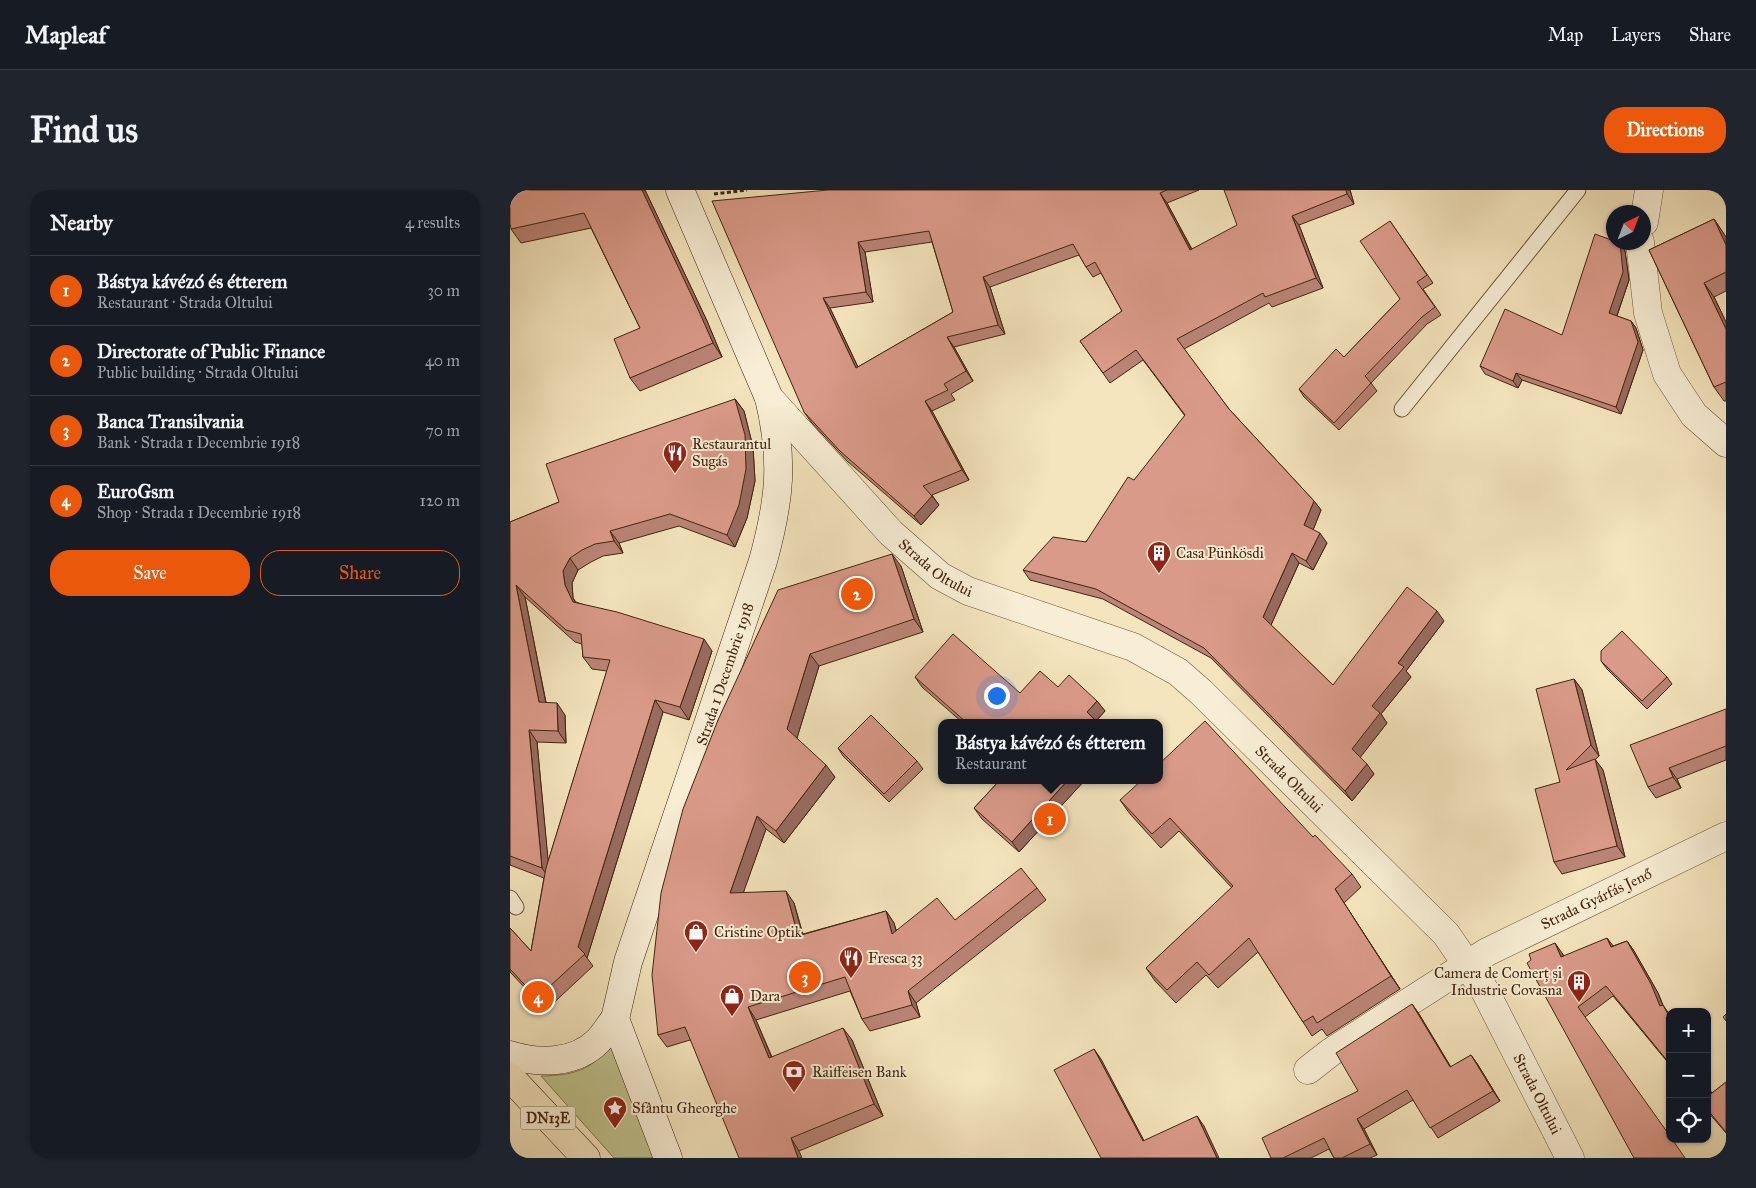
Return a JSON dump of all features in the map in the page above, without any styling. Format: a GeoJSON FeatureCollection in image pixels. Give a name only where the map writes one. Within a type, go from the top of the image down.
{"type":"FeatureCollection","features":[{"type":"Feature","properties":{"kind":"main road","name":"DN13E"},"geometry":{"type":"LineString","coordinates":[[510,1078],[586,1158]]}},
{"type":"Feature","properties":{"kind":"street","name":"Strada 1 Decembrie 1918"},"geometry":{"type":"LineString","coordinates":[[615,1019],[628,962],[752,596],[775,519],[780,460],[776,428],[769,398],[680,190]]}},
{"type":"Feature","properties":{"kind":"street"},"geometry":{"type":"LineString","coordinates":[[1647,205],[1649,190]]}},
{"type":"Feature","properties":{"kind":"street"},"geometry":{"type":"LineString","coordinates":[[1641,250],[1648,313],[1667,374],[1694,415],[1726,443]]}},
{"type":"Feature","properties":{"kind":"street","name":"Strada Oltului"},"geometry":{"type":"LineString","coordinates":[[769,398],[891,534],[940,576],[968,591],[1124,643],[1178,672],[1208,698],[1446,934],[1485,991],[1570,1158]]}},
{"type":"Feature","properties":{"kind":"street","name":"Strada Gyárfás Jenő"},"geometry":{"type":"LineString","coordinates":[[1308,1070],[1337,1048],[1487,952],[1726,836]]}},
{"type":"Feature","properties":{"kind":"street"},"geometry":{"type":"LineString","coordinates":[[510,1056],[538,1062],[561,1060],[598,1042],[615,1019]]}},
{"type":"Feature","properties":{"kind":"street"},"geometry":{"type":"LineString","coordinates":[[615,1019],[668,1158]]}},
{"type":"Feature","properties":{"kind":"lane"},"geometry":{"type":"LineString","coordinates":[[1402,410],[1578,190]]}},
{"type":"Feature","properties":{"kind":"green space"},"geometry":{"type":"Polygon","coordinates":[[[612,1045],[657,1158],[614,1158],[541,1076],[572,1073],[581,1070],[596,1061],[612,1045]]]}},
{"type":"Feature","properties":{"kind":"building"},"geometry":{"type":"Polygon","coordinates":[[[510,190],[642,190],[713,343],[630,378],[614,339],[640,328],[584,213],[511,229],[510,190]]]}},
{"type":"Feature","properties":{"kind":"building"},"geometry":{"type":"Polygon","coordinates":[[[828,190],[1167,190],[1160,193],[1190,250],[1237,225],[1224,190],[1346,190],[1347,194],[1292,216],[1316,278],[1265,297],[1263,293],[1177,339],[1229,409],[1314,501],[1304,525],[1320,533],[1306,561],[1292,553],[1263,617],[1333,685],[1407,587],[1437,611],[1398,663],[1404,667],[1372,706],[1380,713],[1352,749],[1367,764],[1345,791],[1204,648],[1096,589],[1023,570],[1053,537],[1086,542],[1128,477],[1134,480],[1185,415],[1136,350],[1103,373],[1080,341],[1122,311],[1095,262],[1086,267],[1073,244],[983,277],[998,325],[947,337],[966,371],[944,384],[948,390],[925,401],[962,470],[923,486],[932,496],[914,516],[840,451],[804,412],[712,201],[828,190]],[[929,231],[858,242],[866,292],[823,298],[856,368],[953,312],[929,231]]]}},
{"type":"Feature","properties":{"kind":"building"},"geometry":{"type":"Polygon","coordinates":[[[1714,219],[1726,245],[1726,272],[1704,283],[1726,329],[1726,382],[1714,387],[1649,250],[1714,219]]]}},
{"type":"Feature","properties":{"kind":"building"},"geometry":{"type":"Polygon","coordinates":[[[1390,221],[1427,275],[1417,282],[1435,307],[1422,317],[1365,376],[1371,383],[1334,423],[1299,389],[1336,349],[1344,357],[1400,299],[1360,241],[1390,221]]]}},
{"type":"Feature","properties":{"kind":"building"},"geometry":{"type":"Polygon","coordinates":[[[1595,234],[1606,238],[1606,250],[1621,250],[1623,272],[1609,313],[1631,321],[1638,342],[1616,407],[1516,373],[1513,381],[1480,366],[1505,309],[1562,335],[1595,234]]]}},
{"type":"Feature","properties":{"kind":"building"},"geometry":{"type":"Polygon","coordinates":[[[735,399],[745,435],[746,469],[739,505],[727,535],[670,514],[610,531],[614,541],[595,544],[582,550],[570,558],[563,571],[565,585],[573,602],[617,612],[704,639],[680,707],[655,700],[578,947],[585,954],[537,998],[510,969],[510,928],[531,951],[546,868],[610,660],[583,657],[581,634],[566,630],[516,585],[539,702],[557,703],[558,731],[529,730],[542,868],[510,856],[510,522],[559,502],[546,464],[735,399]]]}},
{"type":"Feature","properties":{"kind":"building"},"geometry":{"type":"Polygon","coordinates":[[[892,554],[914,619],[810,654],[787,729],[826,765],[776,831],[757,816],[730,893],[786,891],[798,936],[886,911],[892,934],[937,898],[955,920],[1021,868],[1037,888],[908,991],[912,1005],[862,1019],[845,977],[748,1007],[769,1058],[843,1028],[874,1104],[791,1138],[798,1158],[739,1158],[685,1027],[658,1035],[652,975],[661,893],[683,809],[718,720],[778,590],[892,554]]]}},
{"type":"Feature","properties":{"kind":"building"},"geometry":{"type":"Polygon","coordinates":[[[1622,631],[1667,677],[1642,701],[1601,661],[1601,651],[1622,631]]]}},
{"type":"Feature","properties":{"kind":"building"},"geometry":{"type":"Polygon","coordinates":[[[953,634],[1020,693],[1040,671],[1058,687],[1069,675],[1097,701],[1087,712],[1094,719],[962,719],[915,677],[953,634]]]}},
{"type":"Feature","properties":{"kind":"building"},"geometry":{"type":"Polygon","coordinates":[[[1574,679],[1591,745],[1566,770],[1595,759],[1617,846],[1554,862],[1535,789],[1560,782],[1536,689],[1574,679]]]}},
{"type":"Feature","properties":{"kind":"building"},"geometry":{"type":"Polygon","coordinates":[[[1726,709],[1726,746],[1669,768],[1673,777],[1648,787],[1630,745],[1726,709]]]}},
{"type":"Feature","properties":{"kind":"building"},"geometry":{"type":"Polygon","coordinates":[[[871,715],[917,761],[884,794],[838,748],[871,715]]]}},
{"type":"Feature","properties":{"kind":"building"},"geometry":{"type":"Polygon","coordinates":[[[1205,721],[1313,837],[1315,835],[1352,874],[1335,889],[1391,976],[1317,1023],[1313,1016],[1303,1022],[1249,938],[1209,975],[1197,962],[1167,990],[1146,968],[1233,886],[1170,818],[1152,834],[1120,800],[1138,784],[1163,784],[1163,760],[1205,721]]]}},
{"type":"Feature","properties":{"kind":"building"},"geometry":{"type":"Polygon","coordinates":[[[996,784],[1064,784],[1012,842],[974,808],[996,784]]]}},
{"type":"Feature","properties":{"kind":"building"},"geometry":{"type":"Polygon","coordinates":[[[1607,938],[1611,947],[1627,941],[1651,984],[1660,1006],[1663,1005],[1666,1011],[1666,1059],[1606,986],[1578,1007],[1666,1130],[1666,1143],[1675,1143],[1685,1158],[1634,1158],[1527,963],[1531,960],[1529,954],[1555,943],[1561,957],[1607,938]]]}},
{"type":"Feature","properties":{"kind":"building"},"geometry":{"type":"Polygon","coordinates":[[[1412,1004],[1450,1067],[1471,1055],[1493,1091],[1430,1128],[1407,1090],[1357,1119],[1370,1144],[1342,1158],[1334,1158],[1324,1138],[1283,1158],[1271,1158],[1262,1138],[1358,1091],[1336,1053],[1412,1004]]]}},
{"type":"Feature","properties":{"kind":"building"},"geometry":{"type":"Polygon","coordinates":[[[1094,1049],[1143,1141],[1197,1116],[1217,1158],[1101,1158],[1054,1070],[1094,1049]]]}},
{"type":"Feature","properties":{"kind":"building"},"geometry":{"type":"Polygon","coordinates":[[[1726,1082],[1726,1132],[1711,1114],[1711,1094],[1726,1082]]]}},
{"type":"Feature","properties":{"kind":"place","name":"Restaurantul Sugás"},"geometry":{"type":"Point","coordinates":[675,474]}},
{"type":"Feature","properties":{"kind":"place","name":"Casa Pünkösdi"},"geometry":{"type":"Point","coordinates":[1159,574]}},
{"type":"Feature","properties":{"kind":"place","name":"Directorate of Public Finance"},"geometry":{"type":"Point","coordinates":[857,594]}},
{"type":"Feature","properties":{"kind":"place","name":"Bástya kávézó és étterem"},"geometry":{"type":"Point","coordinates":[1050,819]}},
{"type":"Feature","properties":{"kind":"place","name":"Cristine Optik"},"geometry":{"type":"Point","coordinates":[696,953]}},
{"type":"Feature","properties":{"kind":"place","name":"Banca Transilvania"},"geometry":{"type":"Point","coordinates":[805,977]}},
{"type":"Feature","properties":{"kind":"place","name":"Fresca 33"},"geometry":{"type":"Point","coordinates":[851,979]}},
{"type":"Feature","properties":{"kind":"place","name":"EuroGsm"},"geometry":{"type":"Point","coordinates":[538,997]}},
{"type":"Feature","properties":{"kind":"place","name":"Camera de Comerț și Industrie Covasna"},"geometry":{"type":"Point","coordinates":[1579,1003]}},
{"type":"Feature","properties":{"kind":"place","name":"Dara"},"geometry":{"type":"Point","coordinates":[732,1017]}},
{"type":"Feature","properties":{"kind":"place","name":"Raiffeisen Bank"},"geometry":{"type":"Point","coordinates":[794,1093]}},
{"type":"Feature","properties":{"kind":"place","name":"Sfântu Gheorghe"},"geometry":{"type":"Point","coordinates":[615,1129]}}]}
